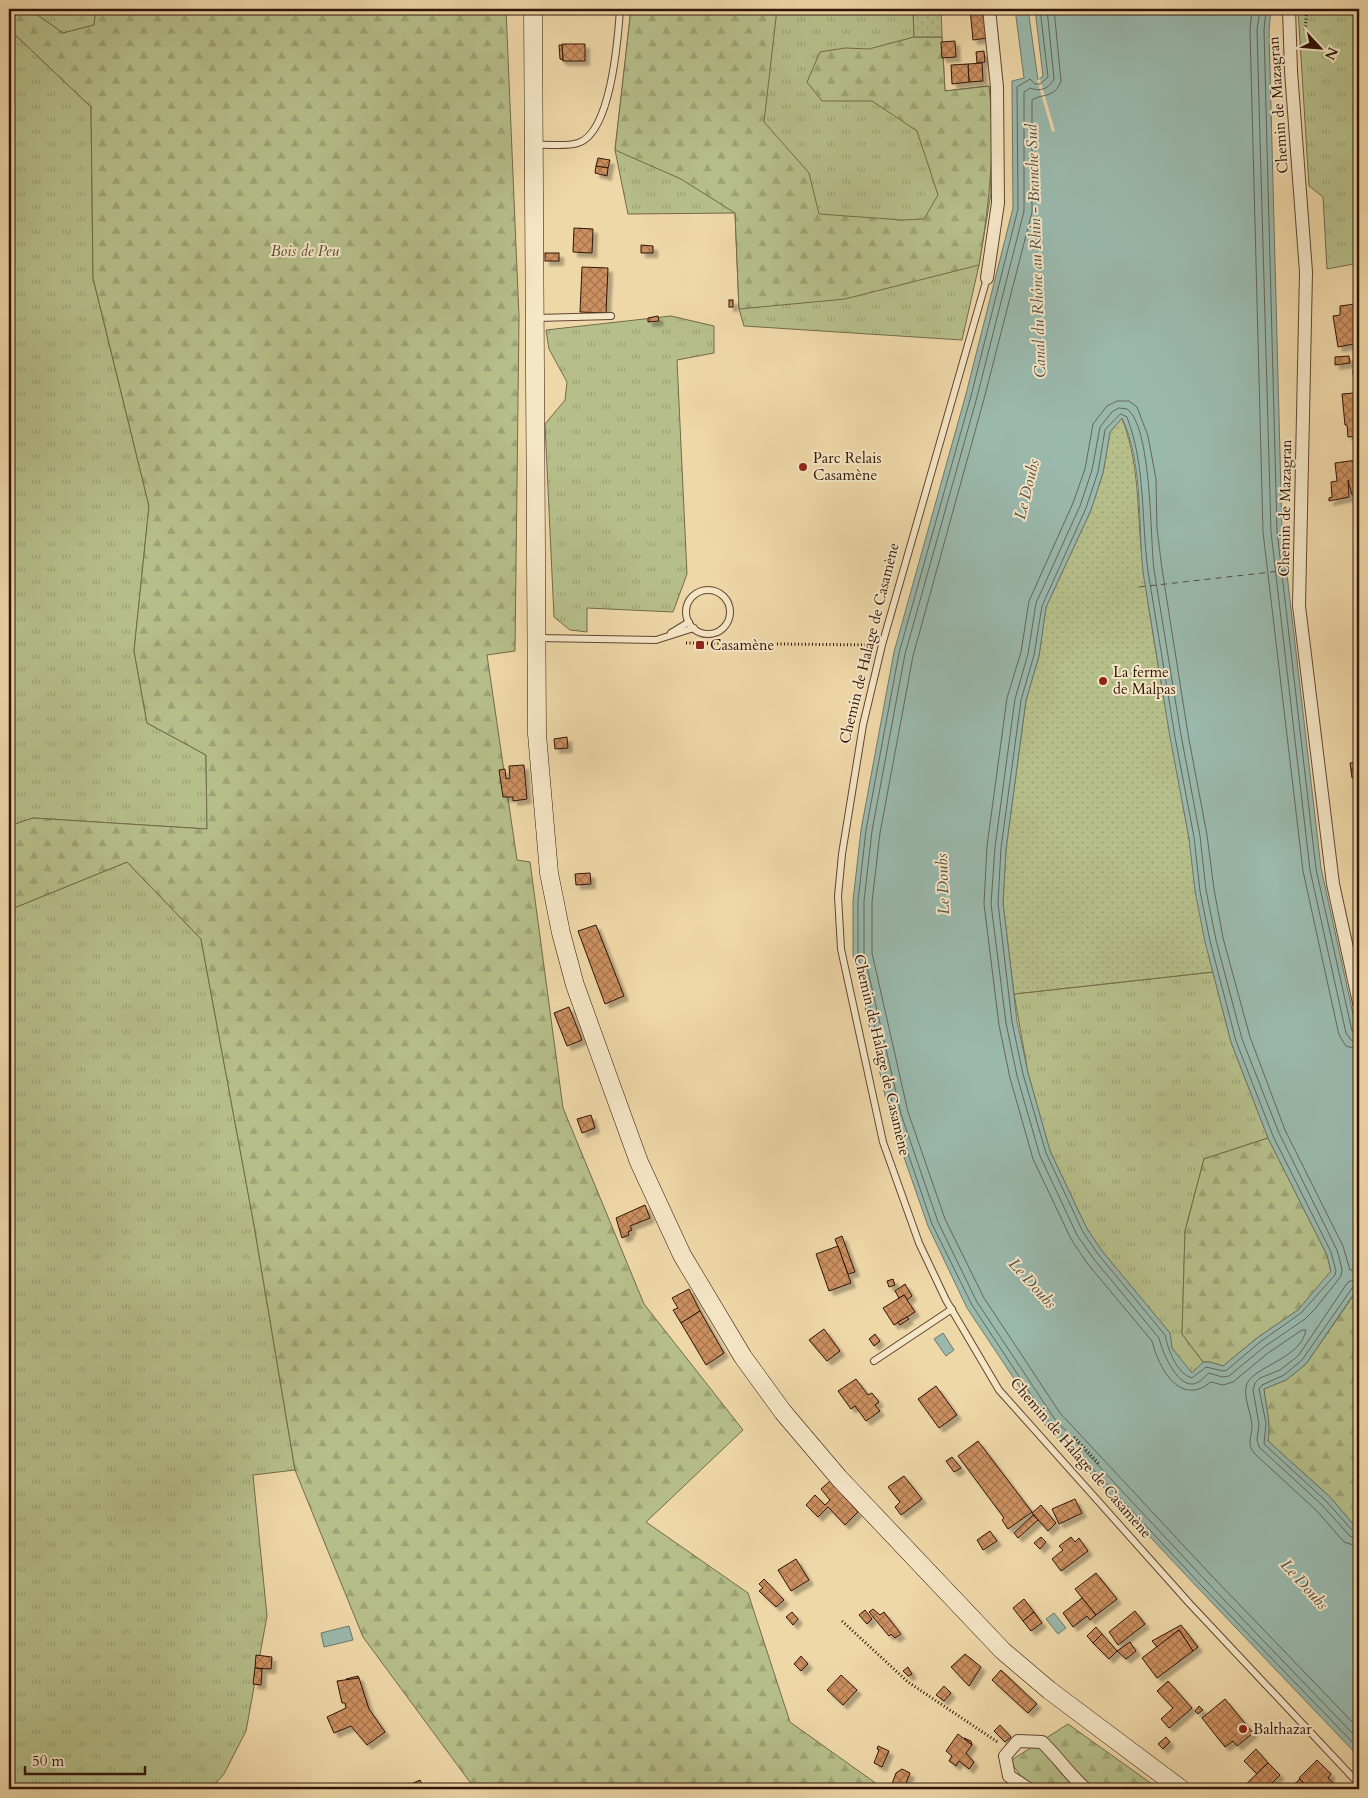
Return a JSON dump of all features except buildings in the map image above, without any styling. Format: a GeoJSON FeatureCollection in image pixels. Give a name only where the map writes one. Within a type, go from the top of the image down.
{"type":"FeatureCollection","features":[{"type":"Feature","properties":{"kind":"main road"},"geometry":{"type":"LineString","coordinates":[[532,9],[533,318],[540,363],[534,638],[538,754],[549,872],[561,932],[575,985],[639,1162],[682,1254],[743,1357],[783,1412],[840,1478],[1003,1651],[1049,1690],[1181,1789]]}},
{"type":"Feature","properties":{"kind":"street","name":"Chemin de Halage de Casamène"},"geometry":{"type":"LineString","coordinates":[[987,278],[998,203],[997,87],[989,9]]}},
{"type":"Feature","properties":{"kind":"street","name":"Chemin de Mazagran"},"geometry":{"type":"LineString","coordinates":[[1289,9],[1291,71],[1306,272],[1299,606],[1333,884],[1359,1003]]}},
{"type":"Feature","properties":{"kind":"street"},"geometry":{"type":"LineString","coordinates":[[1029,1789],[1009,1776],[1005,1756],[1018,1741],[1042,1742],[1062,1761],[1073,1778],[1086,1789]]}},
{"type":"Feature","properties":{"kind":"lane"},"geometry":{"type":"LineString","coordinates":[[532,145],[578,143],[590,136],[599,125],[606,107],[620,9]]}},
{"type":"Feature","properties":{"kind":"lane","name":"Chemin de Halage de Casamène"},"geometry":{"type":"LineString","coordinates":[[987,278],[882,645],[863,726],[842,854],[838,896],[841,949],[851,1006],[883,1142],[919,1242],[952,1310],[998,1390],[1259,1679],[1359,1784]]}},
{"type":"Feature","properties":{"kind":"lane"},"geometry":{"type":"LineString","coordinates":[[533,318],[610,316]]}},
{"type":"Feature","properties":{"kind":"lane"},"geometry":{"type":"LineString","coordinates":[[708,589],[716,590],[726,599],[730,606],[729,619],[720,630],[707,634],[694,628],[689,622],[687,608],[694,595],[708,589]]}},
{"type":"Feature","properties":{"kind":"lane"},"geometry":{"type":"LineString","coordinates":[[656,640],[689,622]]}},
{"type":"Feature","properties":{"kind":"lane"},"geometry":{"type":"LineString","coordinates":[[534,638],[656,640],[694,628]]}},
{"type":"Feature","properties":{"kind":"lane"},"geometry":{"type":"LineString","coordinates":[[874,1361],[952,1310]]}},
{"type":"Feature","properties":{"kind":"path"},"geometry":{"type":"LineString","coordinates":[[656,640],[671,643],[882,645]]}},
{"type":"Feature","properties":{"kind":"path"},"geometry":{"type":"LineString","coordinates":[[1074,1437],[1100,1466]]}},
{"type":"Feature","properties":{"kind":"path"},"geometry":{"type":"LineString","coordinates":[[842,1621],[908,1682],[1010,1750]]}},
{"type":"Feature","properties":{"kind":"green space","name":"Bois de Peu"},"geometry":{"type":"Polygon","coordinates":[[[9,9],[29,9],[63,33],[94,25],[96,9],[506,9],[519,317],[515,651],[487,655],[517,860],[530,862],[563,1108],[644,1304],[743,1430],[646,1522],[748,1593],[790,1722],[884,1789],[475,1789],[363,1637],[295,1470],[254,1225],[201,939],[127,862],[9,910],[9,826],[33,818],[207,829],[206,755],[147,723],[134,651],[149,506],[93,278],[91,107],[9,29],[9,9]]]}},
{"type":"Feature","properties":{"kind":"green space"},"geometry":{"type":"Polygon","coordinates":[[[29,9],[96,9],[94,25],[63,33],[29,9]]]}},
{"type":"Feature","properties":{"kind":"green space"},"geometry":{"type":"Polygon","coordinates":[[[631,9],[913,9],[914,37],[942,37],[945,91],[989,86],[991,193],[979,265],[962,340],[744,326],[739,309],[735,213],[628,214],[615,150],[631,9]]]}},
{"type":"Feature","properties":{"kind":"green space"},"geometry":{"type":"Polygon","coordinates":[[[631,9],[777,9],[764,122],[809,173],[819,214],[902,220],[924,219],[938,195],[917,131],[872,101],[822,101],[807,82],[820,52],[845,48],[869,49],[914,37],[942,37],[945,91],[989,86],[992,154],[986,220],[979,265],[845,299],[739,309],[735,213],[681,179],[615,150],[631,9]]]}},
{"type":"Feature","properties":{"kind":"green space"},"geometry":{"type":"Polygon","coordinates":[[[913,9],[941,9],[942,37],[914,37],[913,9]]]}},
{"type":"Feature","properties":{"kind":"green space"},"geometry":{"type":"Polygon","coordinates":[[[1298,9],[1359,9],[1359,263],[1327,269],[1323,197],[1309,186],[1298,9]]]}},
{"type":"Feature","properties":{"kind":"green space"},"geometry":{"type":"Polygon","coordinates":[[[9,29],[91,107],[93,278],[149,506],[134,651],[147,723],[206,755],[207,829],[33,818],[9,826],[9,29]]]}},
{"type":"Feature","properties":{"kind":"green space"},"geometry":{"type":"Polygon","coordinates":[[[671,316],[714,326],[714,353],[677,360],[687,574],[673,612],[587,608],[587,632],[570,630],[554,617],[545,424],[565,400],[567,382],[549,349],[546,330],[671,316]]]}},
{"type":"Feature","properties":{"kind":"green space"},"geometry":{"type":"Polygon","coordinates":[[[1122,418],[1133,457],[1136,476],[1144,574],[1153,635],[1201,914],[1213,972],[1014,994],[1003,903],[1006,849],[1026,700],[1039,656],[1046,607],[1091,510],[1103,473],[1110,432],[1122,418]]]}},
{"type":"Feature","properties":{"kind":"green space"},"geometry":{"type":"Polygon","coordinates":[[[127,862],[201,939],[254,1225],[295,1470],[253,1475],[267,1616],[246,1731],[224,1774],[211,1789],[14,1789],[9,1786],[9,910],[127,862]]]}},
{"type":"Feature","properties":{"kind":"green space"},"geometry":{"type":"Polygon","coordinates":[[[1213,972],[1231,1042],[1268,1138],[1204,1159],[1185,1231],[1182,1334],[1203,1362],[1192,1374],[1172,1348],[1170,1333],[1102,1251],[1087,1229],[1050,1151],[1028,1073],[1014,994],[1213,972]]]}},
{"type":"Feature","properties":{"kind":"green space"},"geometry":{"type":"Polygon","coordinates":[[[1268,1138],[1327,1255],[1331,1272],[1298,1310],[1257,1338],[1223,1366],[1203,1362],[1182,1334],[1185,1231],[1204,1159],[1268,1138]]]}},
{"type":"Feature","properties":{"kind":"green space"},"geometry":{"type":"Polygon","coordinates":[[[1358,1289],[1359,1531],[1330,1497],[1268,1441],[1269,1421],[1264,1389],[1286,1380],[1306,1364],[1358,1289]]]}},
{"type":"Feature","properties":{"kind":"green space"},"geometry":{"type":"Polygon","coordinates":[[[1068,1724],[1159,1789],[1030,1789],[1010,1761],[1068,1724]]]}},
{"type":"Feature","properties":{"kind":"water"},"geometry":{"type":"Polygon","coordinates":[[[1015,9],[1028,9],[1038,80],[1043,76],[1035,9],[1271,9],[1269,30],[1282,531],[1321,868],[1359,1041],[1359,1290],[1357,1289],[1306,1364],[1286,1380],[1264,1389],[1269,1421],[1268,1441],[1330,1497],[1359,1531],[1359,1757],[1045,1425],[967,1308],[928,1226],[890,1117],[853,955],[853,901],[861,830],[894,652],[966,394],[1013,208],[1012,81],[1024,78],[1015,9]],[[1122,418],[1110,432],[1103,473],[1091,510],[1046,607],[1039,656],[1026,700],[1006,849],[1003,903],[1017,1021],[1028,1073],[1050,1151],[1087,1229],[1102,1251],[1170,1333],[1172,1348],[1192,1373],[1203,1362],[1223,1366],[1257,1338],[1298,1310],[1331,1271],[1327,1255],[1268,1138],[1231,1042],[1205,942],[1143,572],[1137,473],[1129,435],[1122,418]]]}},
{"type":"Feature","properties":{"kind":"water"},"geometry":{"type":"Polygon","coordinates":[[[943,1333],[954,1350],[946,1356],[934,1339],[943,1333]]]}},
{"type":"Feature","properties":{"kind":"water"},"geometry":{"type":"Polygon","coordinates":[[[1054,1613],[1066,1628],[1058,1634],[1046,1619],[1054,1613]]]}},
{"type":"Feature","properties":{"kind":"water"},"geometry":{"type":"Polygon","coordinates":[[[349,1626],[353,1640],[324,1647],[321,1633],[349,1626]]]}},
{"type":"Feature","properties":{"kind":"pier"},"geometry":{"type":"Polygon","coordinates":[[[1040,79],[1055,131],[1052,132],[1037,80],[1040,79]]]}},
{"type":"Feature","properties":{"kind":"ferry route"},"geometry":{"type":"LineString","coordinates":[[1139,587],[1289,570]]}},
{"type":"Feature","properties":{"kind":"place","name":"Parc Relais Casamène"},"geometry":{"type":"Point","coordinates":[803,467]}},
{"type":"Feature","properties":{"kind":"place","name":"Casamène"},"geometry":{"type":"Point","coordinates":[700,645]}},
{"type":"Feature","properties":{"kind":"place","name":"La ferme de Malpas"},"geometry":{"type":"Point","coordinates":[1103,681]}},
{"type":"Feature","properties":{"kind":"place","name":"Balthazar"},"geometry":{"type":"Point","coordinates":[1243,1729]}},
{"type":"Feature","properties":{"kind":"water label","name":"Canal du Rhône au Rhin - Branche Sud"},"geometry":{"type":"Point","coordinates":[1035,251]}},
{"type":"Feature","properties":{"kind":"water label","name":"Le Doubs"},"geometry":{"type":"Point","coordinates":[1026,489]}},
{"type":"Feature","properties":{"kind":"water label","name":"Le Doubs"},"geometry":{"type":"Point","coordinates":[942,884]}},
{"type":"Feature","properties":{"kind":"water label","name":"Le Doubs"},"geometry":{"type":"Point","coordinates":[1033,1283]}},
{"type":"Feature","properties":{"kind":"water label","name":"Le Doubs"},"geometry":{"type":"Point","coordinates":[1305,1584]}}]}
